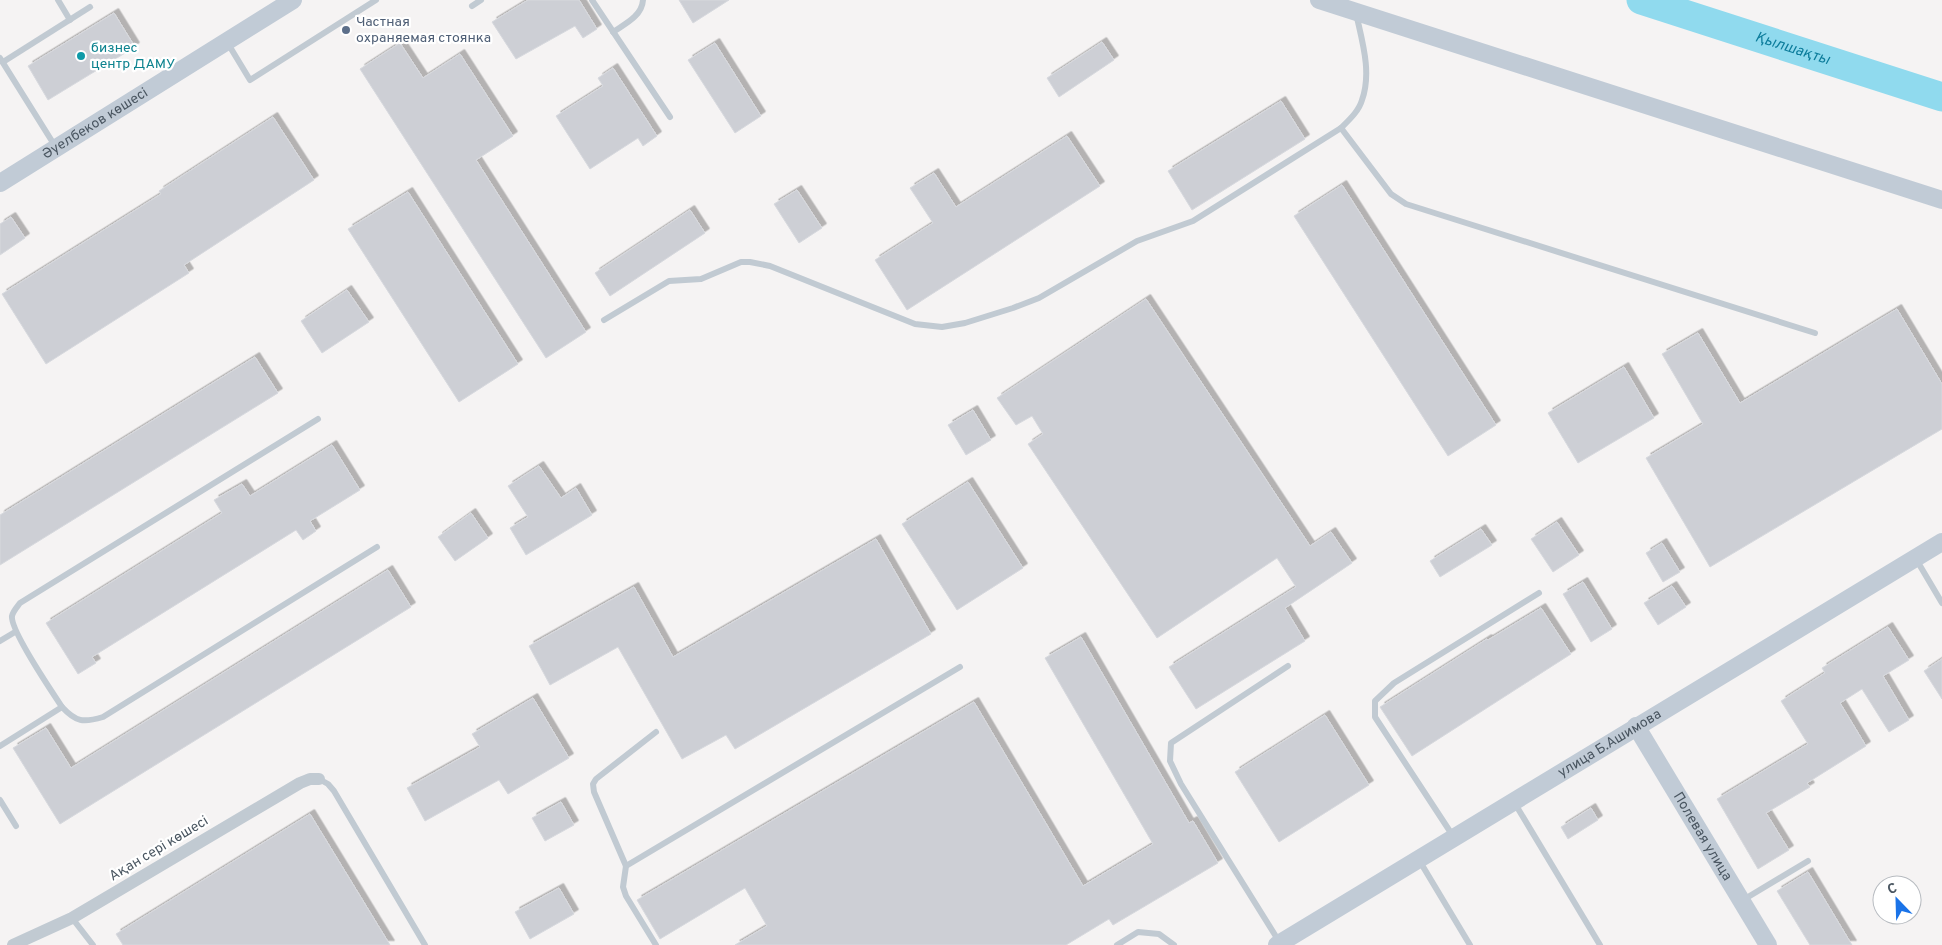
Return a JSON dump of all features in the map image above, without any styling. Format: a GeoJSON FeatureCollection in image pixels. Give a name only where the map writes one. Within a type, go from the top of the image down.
{"type":"FeatureCollection","features":[{"type":"Feature","properties":{"kind":"street","name":"Әуелбеков көшесі"},"geometry":{"type":"LineString","coordinates":[[0,183],[293,0]]}},
{"type":"Feature","properties":{"kind":"street"},"geometry":{"type":"LineString","coordinates":[[1319,0],[1942,200]]}},
{"type":"Feature","properties":{"kind":"street","name":"улица Б.Ашимова"},"geometry":{"type":"LineString","coordinates":[[1278,944],[1942,542]]}},
{"type":"Feature","properties":{"kind":"street","name":"Полевая улица"},"geometry":{"type":"LineString","coordinates":[[1636,726],[1768,945]]}},
{"type":"Feature","properties":{"kind":"street","name":"Ақан сері көшесі"},"geometry":{"type":"LineString","coordinates":[[12,945],[72,918],[300,783],[310,779],[319,779]]}},
{"type":"Feature","properties":{"kind":"lane"},"geometry":{"type":"LineString","coordinates":[[58,0],[70,20]]}},
{"type":"Feature","properties":{"kind":"lane"},"geometry":{"type":"LineString","coordinates":[[227,41],[250,80],[376,0]]}},
{"type":"Feature","properties":{"kind":"lane"},"geometry":{"type":"LineString","coordinates":[[472,6],[481,0]]}},
{"type":"Feature","properties":{"kind":"lane"},"geometry":{"type":"LineString","coordinates":[[592,0],[670,117]]}},
{"type":"Feature","properties":{"kind":"lane"},"geometry":{"type":"LineString","coordinates":[[613,32],[636,16],[641,10],[643,0]]}},
{"type":"Feature","properties":{"kind":"lane"},"geometry":{"type":"LineString","coordinates":[[56,148],[1,60],[90,7]]}},
{"type":"Feature","properties":{"kind":"lane"},"geometry":{"type":"LineString","coordinates":[[604,320],[669,281],[701,279],[734,264],[750,262],[770,266],[915,324],[942,327],[965,324],[1039,298],[1137,241],[1193,221],[1341,128],[1359,107],[1364,93],[1366,68],[1356,12]]}},
{"type":"Feature","properties":{"kind":"lane"},"geometry":{"type":"LineString","coordinates":[[1341,128],[1391,194],[1406,204],[1815,333]]}},
{"type":"Feature","properties":{"kind":"lane"},"geometry":{"type":"LineString","coordinates":[[318,419],[20,603],[15,608],[12,617],[15,632],[62,707],[71,716],[81,721],[92,721],[102,717],[377,547]]}},
{"type":"Feature","properties":{"kind":"lane"},"geometry":{"type":"LineString","coordinates":[[1915,558],[1942,603]]}},
{"type":"Feature","properties":{"kind":"lane"},"geometry":{"type":"LineString","coordinates":[[1454,837],[1375,717],[1375,701],[1394,683],[1539,593]]}},
{"type":"Feature","properties":{"kind":"lane"},"geometry":{"type":"LineString","coordinates":[[0,641],[15,632]]}},
{"type":"Feature","properties":{"kind":"lane"},"geometry":{"type":"LineString","coordinates":[[1278,944],[1181,784],[1170,761],[1171,743],[1288,666]]}},
{"type":"Feature","properties":{"kind":"lane"},"geometry":{"type":"LineString","coordinates":[[626,866],[960,667]]}},
{"type":"Feature","properties":{"kind":"lane"},"geometry":{"type":"LineString","coordinates":[[0,746],[62,707]]}},
{"type":"Feature","properties":{"kind":"lane"},"geometry":{"type":"LineString","coordinates":[[656,732],[596,779],[593,784],[594,792],[626,866],[623,887],[626,896],[656,945]]}},
{"type":"Feature","properties":{"kind":"lane"},"geometry":{"type":"LineString","coordinates":[[319,779],[328,784],[334,791],[425,945]]}},
{"type":"Feature","properties":{"kind":"lane"},"geometry":{"type":"LineString","coordinates":[[0,800],[16,826]]}},
{"type":"Feature","properties":{"kind":"lane"},"geometry":{"type":"LineString","coordinates":[[1514,801],[1600,945]]}},
{"type":"Feature","properties":{"kind":"lane"},"geometry":{"type":"LineString","coordinates":[[1418,859],[1470,945]]}},
{"type":"Feature","properties":{"kind":"lane"},"geometry":{"type":"LineString","coordinates":[[1742,901],[1808,861]]}},
{"type":"Feature","properties":{"kind":"lane"},"geometry":{"type":"LineString","coordinates":[[72,918],[93,945]]}},
{"type":"Feature","properties":{"kind":"lane"},"geometry":{"type":"LineString","coordinates":[[1117,945],[1138,932],[1159,934],[1174,945]]}},
{"type":"Feature","properties":{"kind":"building"},"geometry":{"type":"Polygon","coordinates":[[[528,0],[579,0],[597,29],[583,38],[575,26],[516,59],[492,22],[528,0]]]}},
{"type":"Feature","properties":{"kind":"building"},"geometry":{"type":"Polygon","coordinates":[[[679,0],[729,0],[693,23],[679,0]]]}},
{"type":"Feature","properties":{"kind":"building","name":"бизнес центр ДАМУ"},"geometry":{"type":"Polygon","coordinates":[[[114,13],[135,47],[48,100],[28,66],[114,13]]]}},
{"type":"Feature","properties":{"kind":"building"},"geometry":{"type":"Polygon","coordinates":[[[1102,42],[1114,60],[1059,97],[1047,78],[1102,42]]]}},
{"type":"Feature","properties":{"kind":"building"},"geometry":{"type":"Polygon","coordinates":[[[400,43],[423,78],[460,54],[513,136],[476,160],[586,332],[546,358],[360,69],[400,43]]]}},
{"type":"Feature","properties":{"kind":"building"},"geometry":{"type":"Polygon","coordinates":[[[715,43],[761,116],[735,133],[688,60],[715,43]]]}},
{"type":"Feature","properties":{"kind":"building"},"geometry":{"type":"Polygon","coordinates":[[[613,68],[657,136],[643,146],[638,138],[590,169],[556,116],[603,86],[598,78],[613,68]]]}},
{"type":"Feature","properties":{"kind":"building"},"geometry":{"type":"Polygon","coordinates":[[[1281,101],[1305,139],[1192,210],[1168,171],[1281,101]]]}},
{"type":"Feature","properties":{"kind":"building"},"geometry":{"type":"Polygon","coordinates":[[[273,117],[314,180],[184,265],[189,273],[46,364],[2,294],[161,194],[159,191],[273,117]]]}},
{"type":"Feature","properties":{"kind":"building"},"geometry":{"type":"Polygon","coordinates":[[[1067,136],[1100,186],[907,310],[875,260],[933,223],[910,188],[934,173],[956,207],[1067,136]]]}},
{"type":"Feature","properties":{"kind":"building"},"geometry":{"type":"Polygon","coordinates":[[[1342,185],[1496,425],[1448,456],[1294,216],[1342,185]]]}},
{"type":"Feature","properties":{"kind":"building"},"geometry":{"type":"Polygon","coordinates":[[[797,190],[822,228],[799,243],[774,204],[797,190]]]}},
{"type":"Feature","properties":{"kind":"building"},"geometry":{"type":"Polygon","coordinates":[[[408,192],[518,364],[459,402],[348,229],[408,192]]]}},
{"type":"Feature","properties":{"kind":"building"},"geometry":{"type":"Polygon","coordinates":[[[690,210],[705,233],[610,296],[595,273],[690,210]]]}},
{"type":"Feature","properties":{"kind":"building"},"geometry":{"type":"Polygon","coordinates":[[[11,217],[25,238],[0,255],[0,224],[11,217]]]}},
{"type":"Feature","properties":{"kind":"building"},"geometry":{"type":"Polygon","coordinates":[[[347,290],[369,322],[322,353],[301,321],[347,290]]]}},
{"type":"Feature","properties":{"kind":"building"},"geometry":{"type":"Polygon","coordinates":[[[1146,299],[1310,546],[1331,532],[1352,563],[1285,608],[1305,641],[1196,709],[1169,667],[1296,587],[1277,558],[1157,638],[1028,444],[1043,434],[1032,416],[1016,425],[997,398],[1146,299]]]}},
{"type":"Feature","properties":{"kind":"building"},"geometry":{"type":"Polygon","coordinates":[[[1897,309],[1942,384],[1942,429],[1710,567],[1646,458],[1703,424],[1662,354],[1698,333],[1740,403],[1897,309]]]}},
{"type":"Feature","properties":{"kind":"building"},"geometry":{"type":"Polygon","coordinates":[[[255,357],[278,393],[0,565],[0,515],[255,357]]]}},
{"type":"Feature","properties":{"kind":"building"},"geometry":{"type":"Polygon","coordinates":[[[1624,367],[1654,418],[1578,463],[1548,413],[1624,367]]]}},
{"type":"Feature","properties":{"kind":"building"},"geometry":{"type":"Polygon","coordinates":[[[973,410],[991,440],[966,455],[948,425],[973,410]]]}},
{"type":"Feature","properties":{"kind":"building"},"geometry":{"type":"Polygon","coordinates":[[[332,445],[360,490],[310,521],[316,531],[303,540],[296,530],[92,657],[96,663],[78,674],[46,623],[222,513],[214,500],[242,484],[250,496],[332,445]]]}},
{"type":"Feature","properties":{"kind":"building"},"geometry":{"type":"Polygon","coordinates":[[[539,466],[561,498],[576,488],[592,515],[526,555],[510,528],[528,517],[508,486],[539,466]]]}},
{"type":"Feature","properties":{"kind":"building"},"geometry":{"type":"Polygon","coordinates":[[[968,482],[1023,568],[957,610],[902,524],[968,482]]]}},
{"type":"Feature","properties":{"kind":"building"},"geometry":{"type":"Polygon","coordinates":[[[471,513],[488,538],[455,561],[438,537],[471,513]]]}},
{"type":"Feature","properties":{"kind":"building"},"geometry":{"type":"Polygon","coordinates":[[[1557,522],[1579,555],[1553,572],[1531,539],[1557,522]]]}},
{"type":"Feature","properties":{"kind":"building"},"geometry":{"type":"Polygon","coordinates":[[[1481,529],[1492,545],[1440,577],[1430,561],[1481,529]]]}},
{"type":"Feature","properties":{"kind":"building"},"geometry":{"type":"Polygon","coordinates":[[[876,539],[931,634],[735,749],[726,735],[682,759],[618,647],[550,685],[529,646],[634,587],[673,657],[876,539]]]}},
{"type":"Feature","properties":{"kind":"building"},"geometry":{"type":"Polygon","coordinates":[[[1662,543],[1680,572],[1663,582],[1646,553],[1662,543]]]}},
{"type":"Feature","properties":{"kind":"building"},"geometry":{"type":"Polygon","coordinates":[[[388,570],[411,607],[60,824],[13,748],[46,728],[71,768],[388,570]]]}},
{"type":"Feature","properties":{"kind":"building"},"geometry":{"type":"Polygon","coordinates":[[[1583,582],[1612,629],[1591,642],[1563,594],[1583,582]]]}},
{"type":"Feature","properties":{"kind":"building"},"geometry":{"type":"Polygon","coordinates":[[[1672,586],[1686,607],[1658,625],[1644,603],[1672,586]]]}},
{"type":"Feature","properties":{"kind":"building"},"geometry":{"type":"Polygon","coordinates":[[[1541,608],[1571,654],[1412,756],[1380,707],[1487,639],[1541,608]]]}},
{"type":"Feature","properties":{"kind":"building"},"geometry":{"type":"Polygon","coordinates":[[[1888,627],[1909,660],[1883,676],[1909,720],[1889,732],[1862,689],[1840,703],[1866,746],[1807,783],[1810,787],[1766,813],[1789,850],[1758,869],[1717,799],[1808,744],[1781,701],[1825,673],[1822,668],[1888,627]]]}},
{"type":"Feature","properties":{"kind":"building"},"geometry":{"type":"Polygon","coordinates":[[[1081,637],[1189,823],[1193,821],[1218,863],[1113,925],[1109,919],[1066,945],[735,945],[767,926],[745,888],[660,939],[637,900],[974,702],[1083,886],[1153,844],[1045,658],[1081,637]]]}},
{"type":"Feature","properties":{"kind":"building"},"geometry":{"type":"Polygon","coordinates":[[[1942,659],[1942,699],[1924,671],[1942,659]]]}},
{"type":"Feature","properties":{"kind":"building"},"geometry":{"type":"Polygon","coordinates":[[[533,698],[569,758],[508,794],[499,780],[425,821],[407,788],[480,747],[472,734],[533,698]]]}},
{"type":"Feature","properties":{"kind":"building"},"geometry":{"type":"Polygon","coordinates":[[[1325,715],[1369,785],[1279,842],[1235,772],[1325,715]]]}},
{"type":"Feature","properties":{"kind":"building"},"geometry":{"type":"Polygon","coordinates":[[[561,802],[574,825],[545,841],[532,818],[561,802]]]}},
{"type":"Feature","properties":{"kind":"building"},"geometry":{"type":"Polygon","coordinates":[[[1591,808],[1598,820],[1568,839],[1561,827],[1591,808]]]}},
{"type":"Feature","properties":{"kind":"building"},"geometry":{"type":"Polygon","coordinates":[[[310,814],[390,945],[123,945],[116,934],[310,814]]]}},
{"type":"Feature","properties":{"kind":"building"},"geometry":{"type":"Polygon","coordinates":[[[1808,872],[1852,945],[1810,945],[1777,891],[1808,872]]]}},
{"type":"Feature","properties":{"kind":"building"},"geometry":{"type":"Polygon","coordinates":[[[559,888],[574,914],[530,939],[515,912],[559,888]]]}},
{"type":"Feature","properties":{"kind":"waterway","name":"Қылшақты"},"geometry":{"type":"LineString","coordinates":[[1641,0],[1942,97]]}},
{"type":"Feature","properties":{"kind":"place","name":"Частная охраняемая стоянка"},"geometry":{"type":"Point","coordinates":[346,30]}},
{"type":"Feature","properties":{"kind":"place","name":"бизнес центр ДАМУ"},"geometry":{"type":"Point","coordinates":[81,56]}}]}
